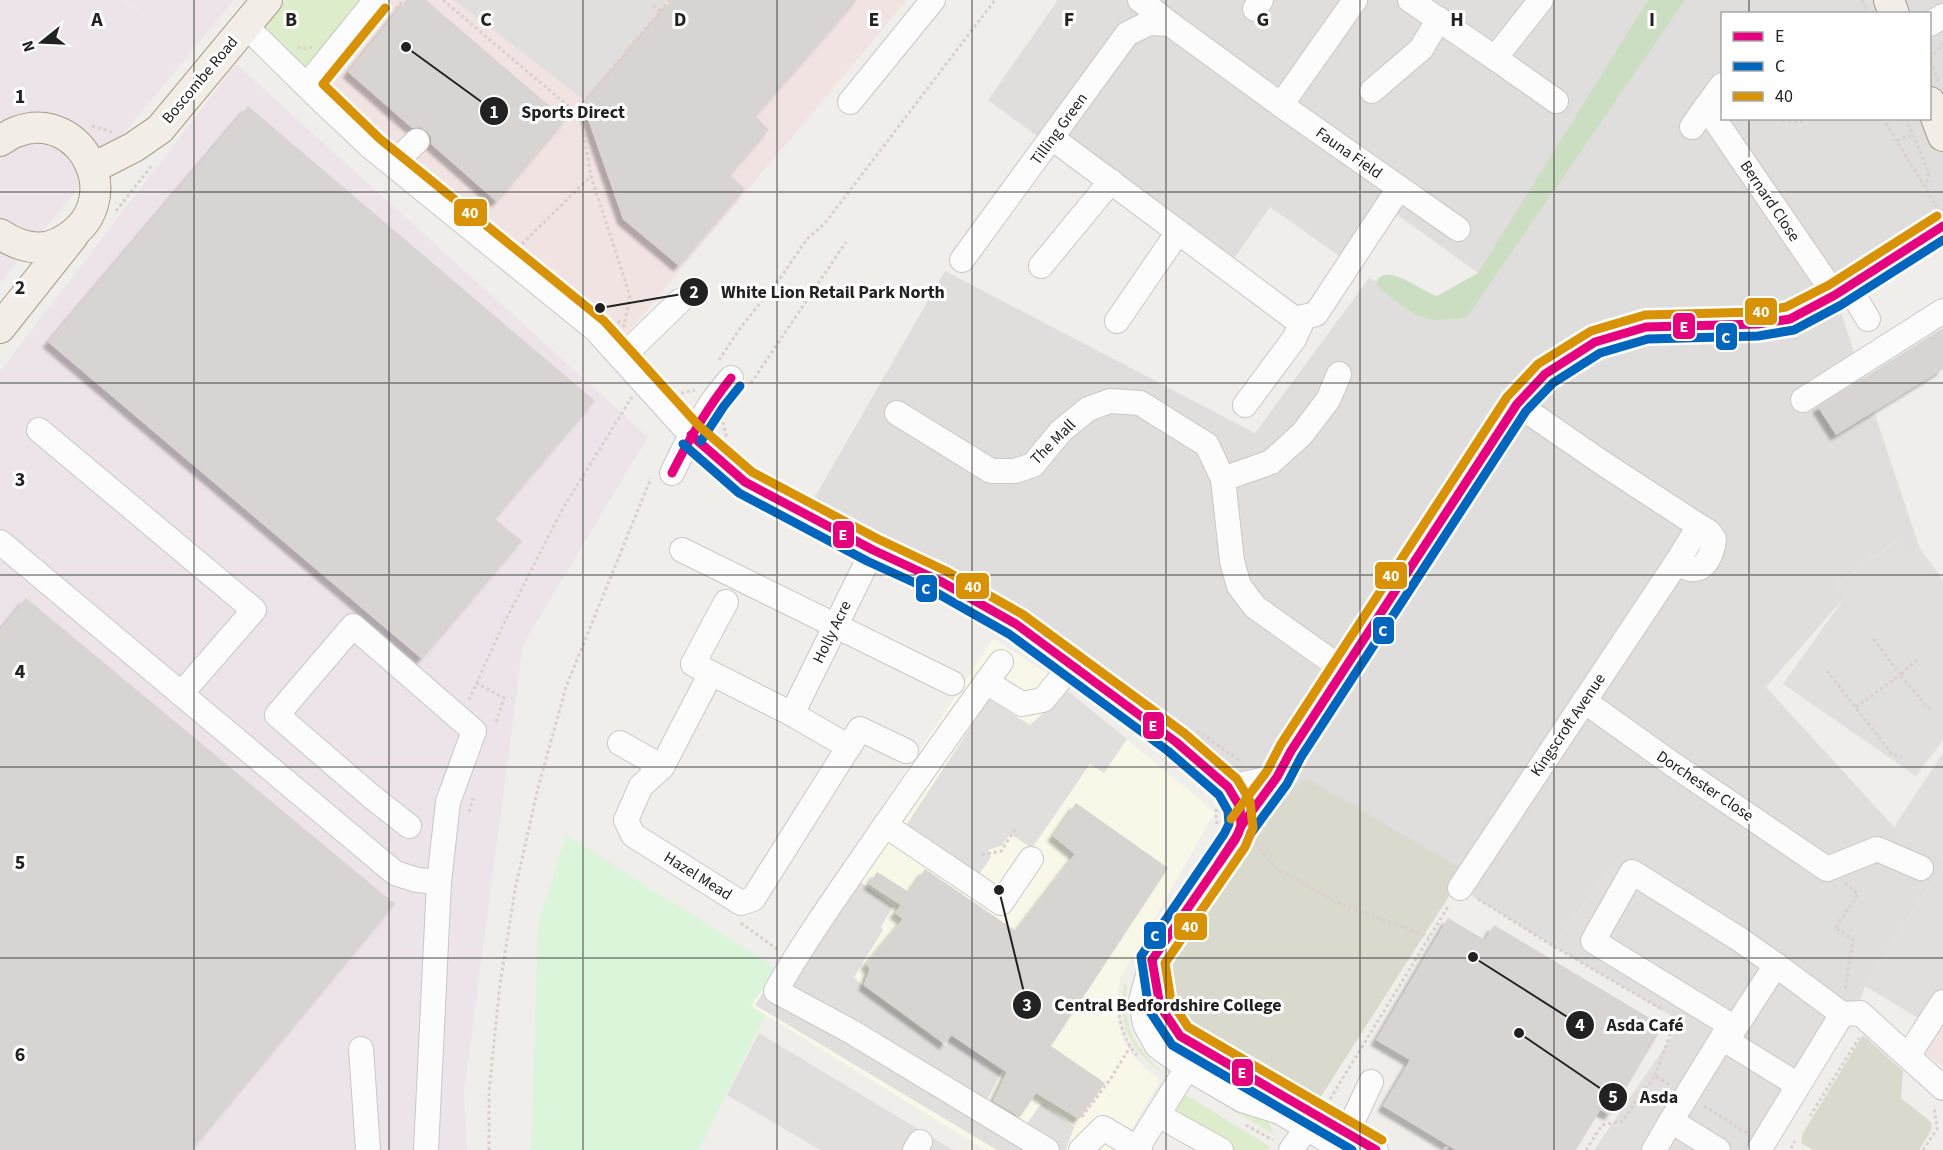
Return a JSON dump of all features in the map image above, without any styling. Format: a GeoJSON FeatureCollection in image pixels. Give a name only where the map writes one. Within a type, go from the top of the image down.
{"type":"FeatureCollection","features":[{"type":"Feature","properties":{"kind":"main road","name":"Boscombe Road"},"geometry":{"type":"LineString","coordinates":[[93,168],[134,147],[160,129],[267,0]]}},
{"type":"Feature","properties":{"kind":"main road"},"geometry":{"type":"LineString","coordinates":[[1935,95],[1943,136]]}},
{"type":"Feature","properties":{"kind":"main road"},"geometry":{"type":"LineString","coordinates":[[0,328],[86,222],[94,205],[96,186],[93,168],[84,152],[70,139],[54,131],[35,128],[6,134]]}},
{"type":"Feature","properties":{"kind":"main road"},"geometry":{"type":"LineString","coordinates":[[0,234],[14,243],[34,248],[55,245],[73,236]]}},
{"type":"Feature","properties":{"kind":"street"},"geometry":{"type":"LineString","coordinates":[[850,102],[933,0]]}},
{"type":"Feature","properties":{"kind":"street"},"geometry":{"type":"LineString","coordinates":[[1140,0],[1281,105],[1355,0]]}},
{"type":"Feature","properties":{"kind":"street"},"geometry":{"type":"LineString","coordinates":[[1410,0],[1556,101]]}},
{"type":"Feature","properties":{"kind":"street"},"geometry":{"type":"LineString","coordinates":[[1495,58],[1541,0]]}},
{"type":"Feature","properties":{"kind":"street"},"geometry":{"type":"LineString","coordinates":[[307,85],[386,4]]}},
{"type":"Feature","properties":{"kind":"street"},"geometry":{"type":"LineString","coordinates":[[1372,91],[1421,49],[1439,20]]}},
{"type":"Feature","properties":{"kind":"street","name":"Tilling Green"},"geometry":{"type":"LineString","coordinates":[[962,260],[1127,34],[1149,23],[1170,24]]}},
{"type":"Feature","properties":{"kind":"street"},"geometry":{"type":"LineString","coordinates":[[245,27],[338,117],[596,330],[691,435],[745,482],[873,550],[940,581],[1016,624],[1176,742],[1222,796],[1240,807],[1247,834]]}},
{"type":"Feature","properties":{"kind":"street"},"geometry":{"type":"LineString","coordinates":[[1692,127],[1721,86]]}},
{"type":"Feature","properties":{"kind":"street","name":"Fauna Field"},"geometry":{"type":"LineString","coordinates":[[1281,105],[1458,229]]}},
{"type":"Feature","properties":{"kind":"street","name":"Bernard Close"},"geometry":{"type":"LineString","coordinates":[[1706,107],[1842,291],[1868,319]]}},
{"type":"Feature","properties":{"kind":"street"},"geometry":{"type":"LineString","coordinates":[[1052,138],[1295,319],[1316,314],[1408,195]]}},
{"type":"Feature","properties":{"kind":"street"},"geometry":{"type":"LineString","coordinates":[[393,164],[417,141]]}},
{"type":"Feature","properties":{"kind":"street"},"geometry":{"type":"LineString","coordinates":[[1041,266],[1111,181]]}},
{"type":"Feature","properties":{"kind":"street"},"geometry":{"type":"LineString","coordinates":[[1376,1150],[1343,1144],[1306,1129],[1280,1112],[1242,1100],[1187,1068],[1157,1046],[1145,1024],[1141,1001],[1152,960],[1235,840],[1247,834],[1291,751],[1517,404],[1545,375],[1595,342],[1646,327],[1758,324],[1790,319],[1842,291],[1943,226]]}},
{"type":"Feature","properties":{"kind":"street"},"geometry":{"type":"LineString","coordinates":[[1116,321],[1178,232]]}},
{"type":"Feature","properties":{"kind":"street"},"geometry":{"type":"LineString","coordinates":[[621,358],[680,301]]}},
{"type":"Feature","properties":{"kind":"street"},"geometry":{"type":"LineString","coordinates":[[1803,400],[1943,311]]}},
{"type":"Feature","properties":{"kind":"street"},"geometry":{"type":"LineString","coordinates":[[1245,405],[1294,339],[1304,317]]}},
{"type":"Feature","properties":{"kind":"street"},"geometry":{"type":"LineString","coordinates":[[1223,479],[1271,462],[1302,434],[1328,400],[1339,374]]}},
{"type":"Feature","properties":{"kind":"street"},"geometry":{"type":"LineString","coordinates":[[662,473],[733,375]]}},
{"type":"Feature","properties":{"kind":"street","name":"The Mall"},"geometry":{"type":"LineString","coordinates":[[897,412],[991,471],[1015,471],[1033,465],[1061,431],[1088,409],[1110,401],[1140,403],[1207,445],[1223,479],[1232,561],[1239,586],[1255,607],[1345,671]]}},
{"type":"Feature","properties":{"kind":"street","name":"Kingscroft Avenue"},"geometry":{"type":"LineString","coordinates":[[1460,888],[1699,526],[1517,404]]}},
{"type":"Feature","properties":{"kind":"street"},"geometry":{"type":"LineString","coordinates":[[39,430],[254,610],[181,694]]}},
{"type":"Feature","properties":{"kind":"street"},"geometry":{"type":"LineString","coordinates":[[0,542],[395,873],[417,880],[439,882]]}},
{"type":"Feature","properties":{"kind":"street"},"geometry":{"type":"LineString","coordinates":[[682,550],[952,683]]}},
{"type":"Feature","properties":{"kind":"street","name":"Holly Acre"},"geometry":{"type":"LineString","coordinates":[[792,714],[873,550]]}},
{"type":"Feature","properties":{"kind":"street"},"geometry":{"type":"LineString","coordinates":[[726,602],[693,664],[792,714],[855,738],[906,751]]}},
{"type":"Feature","properties":{"kind":"street"},"geometry":{"type":"LineString","coordinates":[[410,826],[372,797],[277,715],[353,626],[474,731],[448,802],[439,882],[426,1150]]}},
{"type":"Feature","properties":{"kind":"street"},"geometry":{"type":"LineString","coordinates":[[1001,662],[885,825],[793,960],[776,991],[852,1032],[1047,1150]]}},
{"type":"Feature","properties":{"kind":"street"},"geometry":{"type":"LineString","coordinates":[[986,682],[1022,704],[1043,700],[1072,665]]}},
{"type":"Feature","properties":{"kind":"street","name":"Hazel Mead"},"geometry":{"type":"LineString","coordinates":[[711,673],[662,767],[641,786],[626,820],[633,835],[741,903],[753,899],[855,738]]}},
{"type":"Feature","properties":{"kind":"street","name":"Dorchester Close"},"geometry":{"type":"LineString","coordinates":[[1584,701],[1827,869]]}},
{"type":"Feature","properties":{"kind":"street"},"geometry":{"type":"LineString","coordinates":[[620,743],[662,767]]}},
{"type":"Feature","properties":{"kind":"street"},"geometry":{"type":"LineString","coordinates":[[1222,796],[1277,777]]}},
{"type":"Feature","properties":{"kind":"street"},"geometry":{"type":"LineString","coordinates":[[885,825],[1001,903],[1031,858]]}},
{"type":"Feature","properties":{"kind":"street"},"geometry":{"type":"LineString","coordinates":[[1827,869],[1877,849],[1921,868]]}},
{"type":"Feature","properties":{"kind":"street"},"geometry":{"type":"LineString","coordinates":[[1798,1085],[1728,1033],[1593,941],[1632,872],[1739,939],[1842,1014],[1860,1013],[1943,1088]]}},
{"type":"Feature","properties":{"kind":"street"},"geometry":{"type":"LineString","coordinates":[[1152,960],[1160,1006],[1180,1036],[1343,1144]]}},
{"type":"Feature","properties":{"kind":"street"},"geometry":{"type":"LineString","coordinates":[[1654,1150],[1728,1033],[1776,965]]}},
{"type":"Feature","properties":{"kind":"street"},"geometry":{"type":"LineString","coordinates":[[1908,1056],[1943,1002]]}},
{"type":"Feature","properties":{"kind":"street"},"geometry":{"type":"LineString","coordinates":[[1757,1144],[1798,1085],[1842,1014]]}},
{"type":"Feature","properties":{"kind":"street"},"geometry":{"type":"LineString","coordinates":[[361,1049],[368,1150]]}},
{"type":"Feature","properties":{"kind":"street"},"geometry":{"type":"LineString","coordinates":[[1081,1150],[1103,1128],[1138,1150],[1187,1068]]}},
{"type":"Feature","properties":{"kind":"street"},"geometry":{"type":"LineString","coordinates":[[1343,1144],[1371,1082]]}},
{"type":"Feature","properties":{"kind":"street"},"geometry":{"type":"LineString","coordinates":[[1158,1115],[1221,1150]]}},
{"type":"Feature","properties":{"kind":"street"},"geometry":{"type":"LineString","coordinates":[[1671,1121],[1718,1150]]}},
{"type":"Feature","properties":{"kind":"street"},"geometry":{"type":"LineString","coordinates":[[1291,1150],[1306,1129]]}},
{"type":"Feature","properties":{"kind":"path"},"geometry":{"type":"LineString","coordinates":[[386,4],[404,0]]}},
{"type":"Feature","properties":{"kind":"path"},"geometry":{"type":"LineString","coordinates":[[443,0],[581,118]]}},
{"type":"Feature","properties":{"kind":"path"},"geometry":{"type":"LineString","coordinates":[[615,319],[624,326],[630,296],[591,176],[579,108],[670,0]]}},
{"type":"Feature","properties":{"kind":"path"},"geometry":{"type":"LineString","coordinates":[[733,375],[741,327],[781,277],[807,239],[825,224],[995,0]]}},
{"type":"Feature","properties":{"kind":"path"},"geometry":{"type":"LineString","coordinates":[[652,5],[660,11]]}},
{"type":"Feature","properties":{"kind":"path"},"geometry":{"type":"LineString","coordinates":[[1931,57],[1943,44]]}},
{"type":"Feature","properties":{"kind":"path"},"geometry":{"type":"LineString","coordinates":[[291,45],[302,49],[314,46]]}},
{"type":"Feature","properties":{"kind":"path"},"geometry":{"type":"LineString","coordinates":[[1931,65],[1935,95]]}},
{"type":"Feature","properties":{"kind":"path"},"geometry":{"type":"LineString","coordinates":[[1785,120],[1799,122],[1804,120]]}},
{"type":"Feature","properties":{"kind":"path"},"geometry":{"type":"LineString","coordinates":[[1884,120],[1943,216]]}},
{"type":"Feature","properties":{"kind":"path"},"geometry":{"type":"LineString","coordinates":[[1907,120],[1929,173],[1926,188]]}},
{"type":"Feature","properties":{"kind":"path"},"geometry":{"type":"LineString","coordinates":[[89,126],[112,132],[120,130]]}},
{"type":"Feature","properties":{"kind":"path"},"geometry":{"type":"LineString","coordinates":[[1897,141],[1912,135]]}},
{"type":"Feature","properties":{"kind":"path"},"geometry":{"type":"LineString","coordinates":[[518,248],[591,176]]}},
{"type":"Feature","properties":{"kind":"path"},"geometry":{"type":"LineString","coordinates":[[733,375],[846,242]]}},
{"type":"Feature","properties":{"kind":"path"},"geometry":{"type":"LineString","coordinates":[[678,393],[701,388]]}},
{"type":"Feature","properties":{"kind":"path"},"geometry":{"type":"LineString","coordinates":[[474,687],[562,508],[633,395],[640,402]]}},
{"type":"Feature","properties":{"kind":"path"},"geometry":{"type":"LineString","coordinates":[[489,1150],[489,1091],[500,984],[515,890],[538,788],[566,687],[662,473]]}},
{"type":"Feature","properties":{"kind":"path"},"geometry":{"type":"LineString","coordinates":[[1872,637],[1929,710]]}},
{"type":"Feature","properties":{"kind":"path"},"geometry":{"type":"LineString","coordinates":[[1856,707],[1917,660]]}},
{"type":"Feature","properties":{"kind":"path"},"geometry":{"type":"LineString","coordinates":[[1827,671],[1892,753],[1902,758]]}},
{"type":"Feature","properties":{"kind":"path"},"geometry":{"type":"LineString","coordinates":[[1217,832],[1222,796]]}},
{"type":"Feature","properties":{"kind":"path"},"geometry":{"type":"LineString","coordinates":[[982,855],[1001,851],[1016,828]]}},
{"type":"Feature","properties":{"kind":"path"},"geometry":{"type":"LineString","coordinates":[[1247,834],[1277,869],[1336,902],[1429,937]]}},
{"type":"Feature","properties":{"kind":"path"},"geometry":{"type":"LineString","coordinates":[[1827,869],[1858,894],[1835,928],[1853,939],[1842,1014]]}},
{"type":"Feature","properties":{"kind":"path"},"geometry":{"type":"LineString","coordinates":[[1328,1102],[1460,888],[1676,1018],[1655,1076],[1623,1121],[1602,1125],[1586,1150]]}},
{"type":"Feature","properties":{"kind":"path"},"geometry":{"type":"LineString","coordinates":[[741,903],[738,921],[793,960]]}},
{"type":"Feature","properties":{"kind":"path"},"geometry":{"type":"LineString","coordinates":[[1120,992],[1118,1000],[1121,1026],[1130,1047],[1143,1062]]}},
{"type":"Feature","properties":{"kind":"path"},"geometry":{"type":"LineString","coordinates":[[1810,1116],[1873,1024]]}},
{"type":"Feature","properties":{"kind":"path"},"geometry":{"type":"LineString","coordinates":[[1079,1122],[1130,1047]]}},
{"type":"Feature","properties":{"kind":"path"},"geometry":{"type":"LineString","coordinates":[[1655,1076],[1670,1085]]}},
{"type":"Feature","properties":{"kind":"path"},"geometry":{"type":"LineString","coordinates":[[1698,1102],[1757,1144]]}},
{"type":"Feature","properties":{"kind":"path"},"geometry":{"type":"LineString","coordinates":[[1791,1148],[1796,1141]]}},
{"type":"Feature","properties":{"kind":"path"},"geometry":{"type":"LineString","coordinates":[[1445,1150],[1444,1146],[1450,1150]]}},
{"type":"Feature","properties":{"kind":"shaded area"},"geometry":{"type":"Polygon","coordinates":[[[0,0],[124,0],[147,17],[126,0],[234,0],[0,283],[0,0]]]}},
{"type":"Feature","properties":{"kind":"shaded area"},"geometry":{"type":"Polygon","coordinates":[[[392,0],[907,0],[619,343],[314,91],[392,0]]]}},
{"type":"Feature","properties":{"kind":"shaded area"},"geometry":{"type":"Polygon","coordinates":[[[454,0],[667,0],[584,100],[454,0]]]}},
{"type":"Feature","properties":{"kind":"shaded area"},"geometry":{"type":"Polygon","coordinates":[[[1058,0],[1943,0],[1943,226],[1835,295],[1920,549],[1908,557],[1896,541],[1836,584],[1845,597],[1766,687],[1894,827],[1943,860],[1943,864],[1865,986],[1854,1018],[1611,867],[1553,946],[1460,888],[1176,742],[1016,624],[805,514],[945,271],[1255,433],[1369,278],[1451,319],[1478,273],[1381,203],[1342,258],[1270,207],[1224,273],[988,100],[1058,0]]]}},
{"type":"Feature","properties":{"kind":"shaded area"},"geometry":{"type":"Polygon","coordinates":[[[236,64],[648,437],[523,645],[464,1092],[467,1150],[0,1150],[0,371],[236,64]]]}},
{"type":"Feature","properties":{"kind":"shaded area"},"geometry":{"type":"Polygon","coordinates":[[[1897,541],[1908,557],[1920,549],[1943,580],[1943,740],[1916,776],[1783,684],[1845,597],[1836,584],[1897,541]]]}},
{"type":"Feature","properties":{"kind":"shaded area"},"geometry":{"type":"Polygon","coordinates":[[[993,639],[1045,672],[1215,812],[1121,977],[1115,1007],[1123,1040],[1135,1059],[1160,1081],[1119,1150],[985,1150],[751,1006],[993,639]]]}},
{"type":"Feature","properties":{"kind":"shaded area"},"geometry":{"type":"Polygon","coordinates":[[[1068,691],[1127,739],[1104,773],[1090,764],[1032,848],[1010,834],[1001,846],[988,850],[991,857],[976,879],[907,824],[989,699],[1030,725],[1068,691]]]}},
{"type":"Feature","properties":{"kind":"shaded area"},"geometry":{"type":"Polygon","coordinates":[[[1943,753],[1943,860],[1894,827],[1943,753]]]}},
{"type":"Feature","properties":{"kind":"shaded area"},"geometry":{"type":"Polygon","coordinates":[[[1308,779],[1465,871],[1320,1098],[1195,1029],[1178,1011],[1171,984],[1173,964],[1254,842],[1292,787],[1308,779]]]}},
{"type":"Feature","properties":{"kind":"shaded area"},"geometry":{"type":"Polygon","coordinates":[[[1943,864],[1943,1013],[1934,1028],[1865,986],[1943,864]]]}},
{"type":"Feature","properties":{"kind":"shaded area"},"geometry":{"type":"Polygon","coordinates":[[[1611,867],[1854,1018],[1773,1150],[1594,1150],[1682,1022],[1553,946],[1611,867]]]}},
{"type":"Feature","properties":{"kind":"shaded area"},"geometry":{"type":"Polygon","coordinates":[[[858,880],[893,906],[881,927],[883,930],[854,977],[945,1046],[952,1036],[1002,1071],[985,1104],[1022,1130],[1042,1103],[1074,1127],[1066,1150],[997,1150],[755,1005],[787,955],[858,880]]]}},
{"type":"Feature","properties":{"kind":"shaded area"},"geometry":{"type":"Polygon","coordinates":[[[1943,1020],[1943,1066],[1924,1053],[1943,1020]]]}},
{"type":"Feature","properties":{"kind":"shaded area"},"geometry":{"type":"Polygon","coordinates":[[[759,1033],[953,1150],[820,1150],[727,1095],[759,1033]]]}},
{"type":"Feature","properties":{"kind":"shaded area"},"geometry":{"type":"Polygon","coordinates":[[[1863,1035],[1903,1071],[1901,1098],[1932,1123],[1931,1131],[1919,1150],[1813,1150],[1801,1143],[1803,1133],[1863,1035]]]}},
{"type":"Feature","properties":{"kind":"green space"},"geometry":{"type":"Polygon","coordinates":[[[285,0],[364,0],[307,71],[264,26],[285,0]]]}},
{"type":"Feature","properties":{"kind":"green space"},"geometry":{"type":"Polygon","coordinates":[[[1648,0],[1685,0],[1467,317],[1428,319],[1407,309],[1379,288],[1376,283],[1381,277],[1395,276],[1437,296],[1478,273],[1648,0]]]}},
{"type":"Feature","properties":{"kind":"green space"},"geometry":{"type":"Polygon","coordinates":[[[566,835],[776,968],[751,1006],[765,1015],[699,1150],[531,1150],[538,925],[566,835]]]}},
{"type":"Feature","properties":{"kind":"green space"},"geometry":{"type":"Polygon","coordinates":[[[1124,985],[1127,985],[1127,1014],[1132,1035],[1144,1053],[1163,1073],[1142,1056],[1129,1036],[1123,1012],[1124,985]]]}},
{"type":"Feature","properties":{"kind":"green space"},"geometry":{"type":"Polygon","coordinates":[[[1183,1093],[1270,1147],[1267,1150],[1231,1150],[1181,1117],[1177,1105],[1183,1093]]]}},
{"type":"Feature","properties":{"kind":"green space"},"geometry":{"type":"Polygon","coordinates":[[[1226,1104],[1264,1118],[1269,1122],[1274,1134],[1225,1106],[1226,1104]]]}},
{"type":"Feature","properties":{"kind":"building"},"geometry":{"type":"Polygon","coordinates":[[[406,0],[426,0],[566,120],[497,202],[431,144],[431,137],[427,131],[420,127],[412,128],[348,72],[406,0]]]}},
{"type":"Feature","properties":{"kind":"building"},"geometry":{"type":"Polygon","coordinates":[[[672,0],[857,0],[756,116],[769,130],[730,175],[745,189],[679,266],[623,219],[583,105],[672,0]]]}},
{"type":"Feature","properties":{"kind":"building"},"geometry":{"type":"Polygon","coordinates":[[[248,106],[595,401],[495,519],[522,541],[422,659],[48,342],[248,106]]]}},
{"type":"Feature","properties":{"kind":"building"},"geometry":{"type":"Polygon","coordinates":[[[1943,328],[1943,369],[1836,435],[1818,407],[1943,328]]]}},
{"type":"Feature","properties":{"kind":"building"},"geometry":{"type":"Polygon","coordinates":[[[26,598],[395,904],[192,1150],[0,1150],[0,630],[26,598]]]}},
{"type":"Feature","properties":{"kind":"building"},"geometry":{"type":"Polygon","coordinates":[[[1076,803],[1168,868],[1051,1046],[1105,1083],[1079,1119],[1036,1093],[1020,1117],[993,1101],[1007,1072],[951,1035],[945,1044],[864,985],[870,969],[866,964],[903,919],[895,913],[901,905],[869,884],[877,872],[909,892],[925,869],[1016,931],[1075,854],[1053,836],[1076,803]]]}},
{"type":"Feature","properties":{"kind":"building"},"geometry":{"type":"Polygon","coordinates":[[[1448,918],[1485,940],[1494,925],[1663,1026],[1610,1115],[1600,1110],[1576,1150],[1456,1150],[1383,1106],[1410,1060],[1376,1040],[1448,918]]]}},
{"type":"Feature","properties":{"kind":"transit line","name":"40"},"geometry":{"type":"LineString","coordinates":[[385,8],[323,84],[380,139],[604,321],[699,426],[752,472],[878,539],[946,571],[1022,614],[1184,733],[1237,779],[1250,801],[1253,828],[1245,847],[1165,963],[1171,1001],[1188,1027],[1382,1140]]}},
{"type":"Feature","properties":{"kind":"transit line","name":"40"},"geometry":{"type":"LineString","coordinates":[[1231,819],[1267,771],[1281,744],[1507,397],[1538,364],[1591,331],[1645,315],[1757,312],[1786,307],[1829,285],[1937,216]]}},
{"type":"Feature","properties":{"kind":"transit line","name":"E"},"geometry":{"type":"LineString","coordinates":[[1152,960],[1235,840],[1241,826],[1277,777],[1291,751],[1517,404],[1545,374],[1595,342],[1646,327],[1758,324],[1790,319],[1835,295],[1943,226]]}},
{"type":"Feature","properties":{"kind":"transit line","name":"C"},"geometry":{"type":"LineString","coordinates":[[1251,833],[1287,784],[1301,757],[1526,411],[1553,383],[1600,353],[1648,339],[1758,336],[1794,330],[1841,305],[1943,240]]}},
{"type":"Feature","properties":{"kind":"transit line","name":"E"},"geometry":{"type":"LineString","coordinates":[[672,473],[699,424],[731,378]]}},
{"type":"Feature","properties":{"kind":"transit line","name":"C"},"geometry":{"type":"LineString","coordinates":[[701,441],[740,386]]}},
{"type":"Feature","properties":{"kind":"transit line","name":"E"},"geometry":{"type":"LineString","coordinates":[[691,435],[745,482],[873,550],[940,581],[1016,624],[1176,742],[1228,787],[1240,807],[1241,826],[1219,863]]}},
{"type":"Feature","properties":{"kind":"transit line","name":"C"},"geometry":{"type":"LineString","coordinates":[[683,444],[739,493],[867,561],[935,592],[1009,634],[1168,751],[1219,795],[1228,811],[1229,824],[1141,956],[1149,1010],[1172,1045],[1352,1150]]}},
{"type":"Feature","properties":{"kind":"transit line","name":"E"},"geometry":{"type":"LineString","coordinates":[[1152,960],[1160,1006],[1180,1036],[1376,1150]]}},
{"type":"Feature","properties":{"kind":"place","name":"Sports Direct"},"geometry":{"type":"Point","coordinates":[406,47]}},
{"type":"Feature","properties":{"kind":"place","name":"White Lion Retail Park North"},"geometry":{"type":"Point","coordinates":[600,308]}},
{"type":"Feature","properties":{"kind":"place","name":"Central Bedfordshire College"},"geometry":{"type":"Point","coordinates":[999,890]}},
{"type":"Feature","properties":{"kind":"place","name":"Asda Café"},"geometry":{"type":"Point","coordinates":[1473,957]}},
{"type":"Feature","properties":{"kind":"place","name":"Asda"},"geometry":{"type":"Point","coordinates":[1519,1033]}}]}
